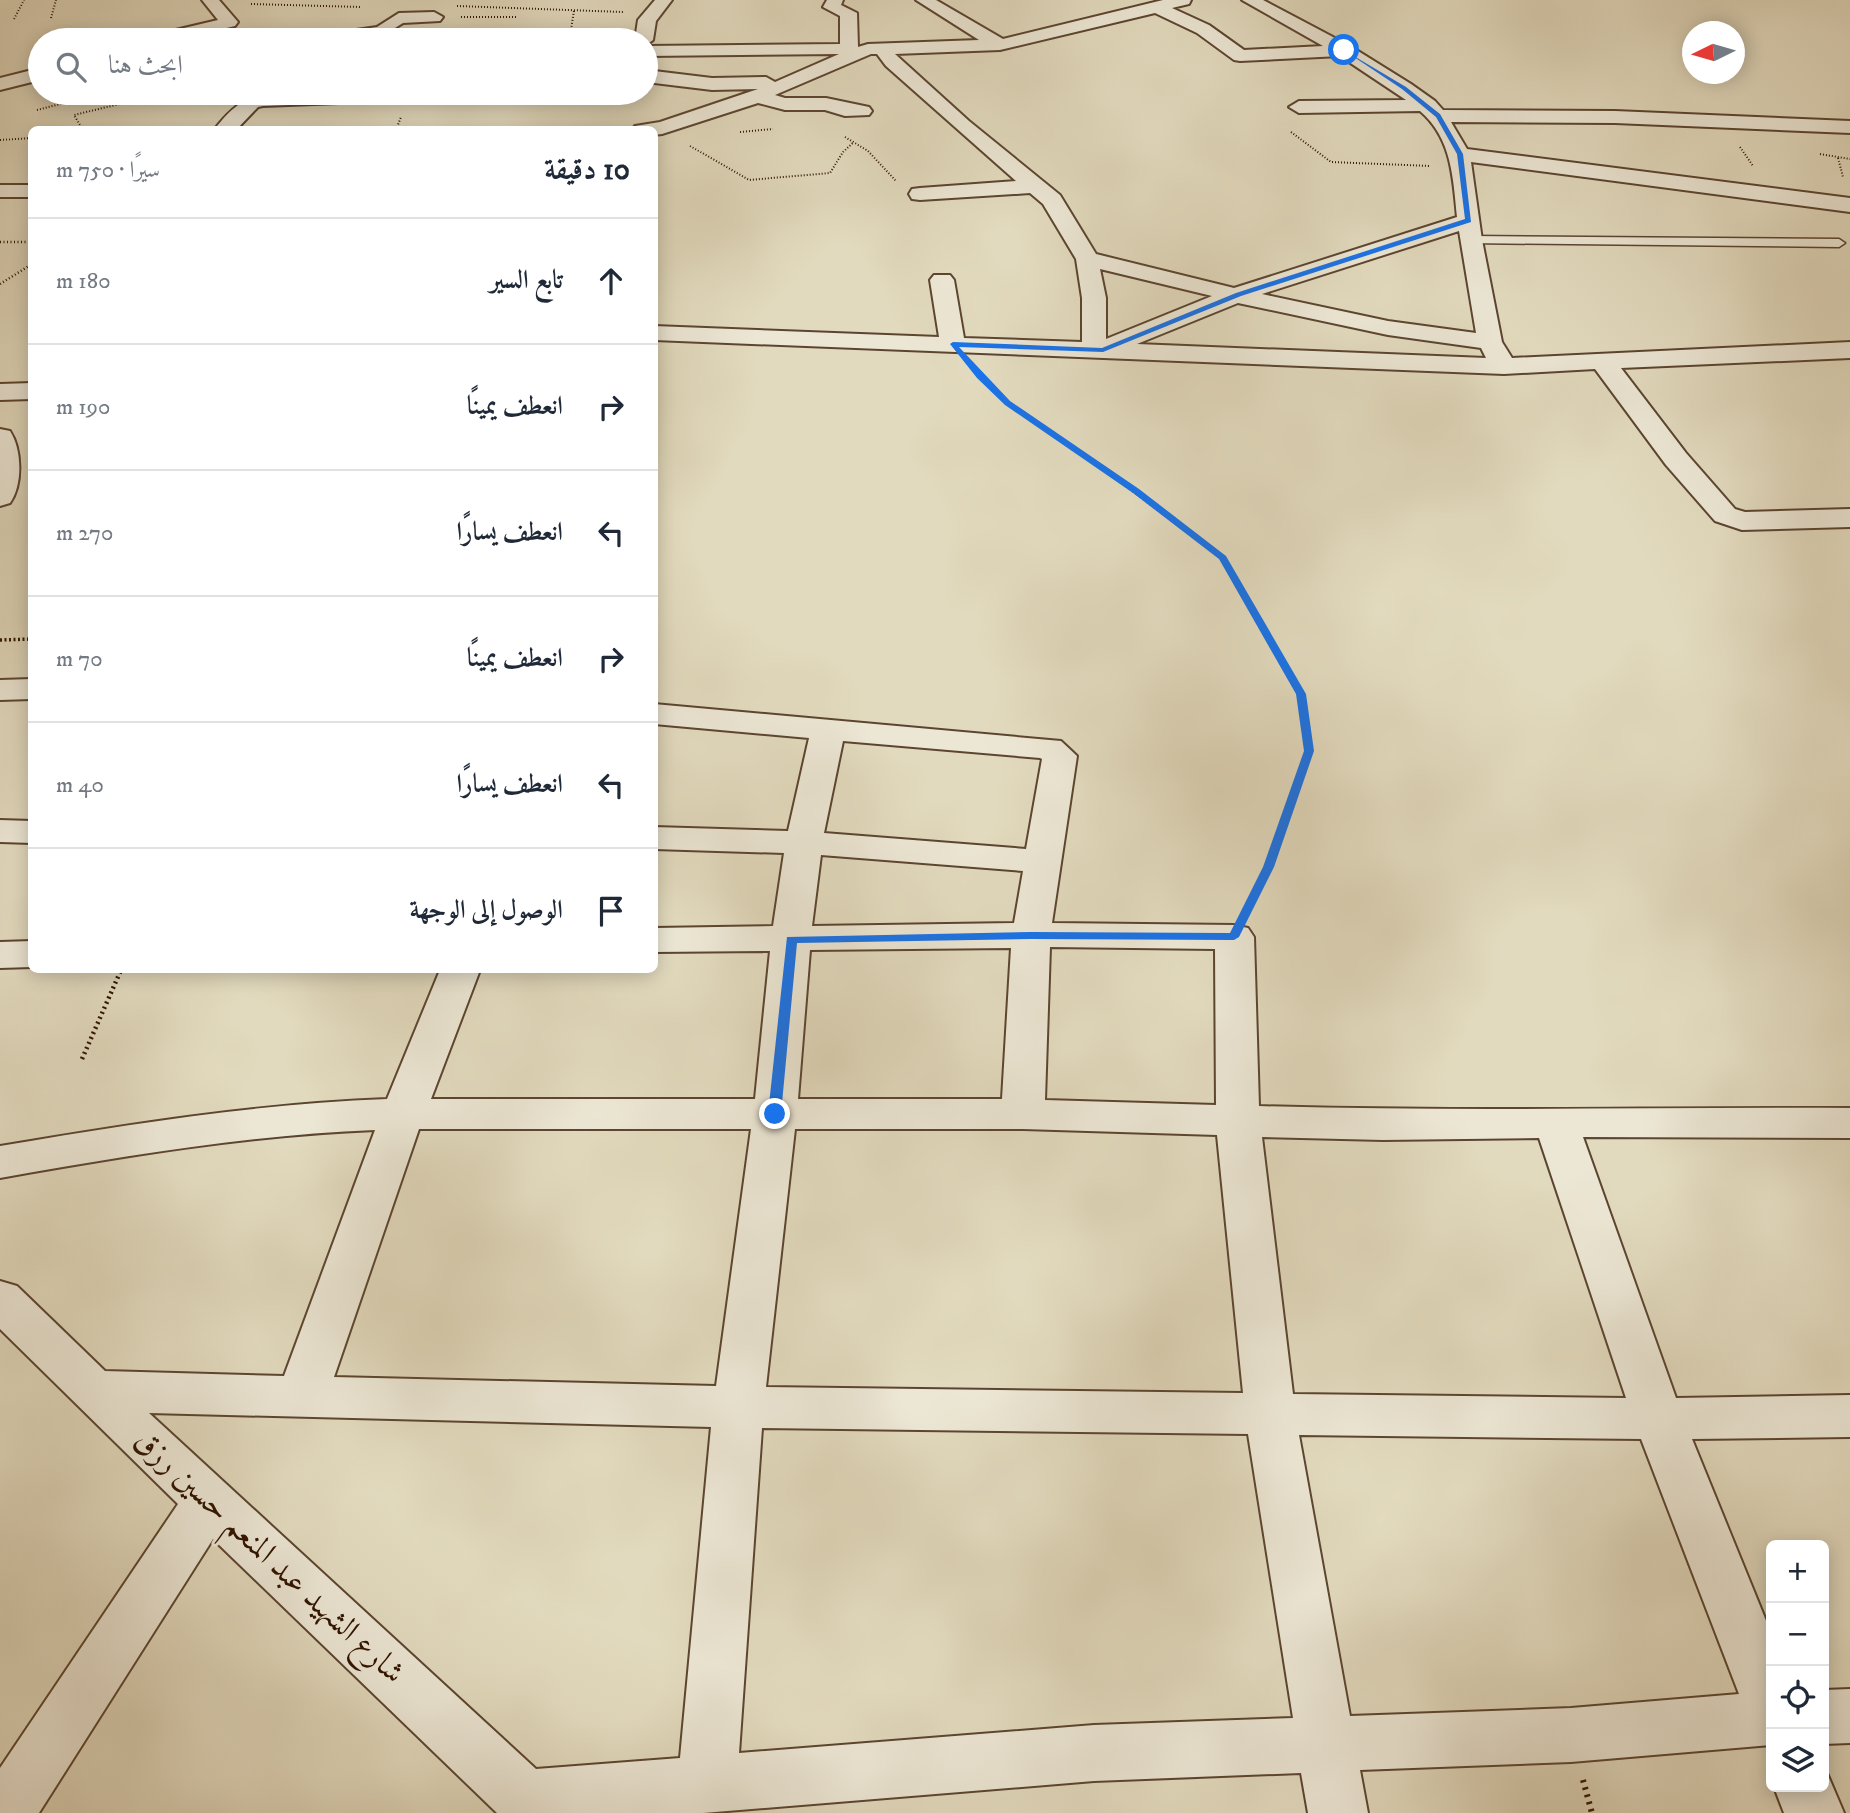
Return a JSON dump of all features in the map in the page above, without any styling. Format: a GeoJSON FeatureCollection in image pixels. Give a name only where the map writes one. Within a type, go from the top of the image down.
{"type":"FeatureCollection","features":[{"type":"Feature","properties":{"kind":"street"},"geometry":{"type":"LineString","coordinates":[[205,28],[229,22],[210,0]]}},
{"type":"Feature","properties":{"kind":"street"},"geometry":{"type":"LineString","coordinates":[[835,0],[830,6],[848,13],[862,44]]}},
{"type":"Feature","properties":{"kind":"street"},"geometry":{"type":"LineString","coordinates":[[928,2],[953,0]]}},
{"type":"Feature","properties":{"kind":"street"},"geometry":{"type":"LineString","coordinates":[[658,42],[1000,45],[1183,0]]}},
{"type":"Feature","properties":{"kind":"street"},"geometry":{"type":"LineString","coordinates":[[1250,0],[1344,50],[1433,110],[1461,161],[1490,342],[1504,366]]}},
{"type":"Feature","properties":{"kind":"street"},"geometry":{"type":"LineString","coordinates":[[928,2],[1000,45]]}},
{"type":"Feature","properties":{"kind":"street"},"geometry":{"type":"LineString","coordinates":[[647,28],[648,19],[658,6]]}},
{"type":"Feature","properties":{"kind":"street"},"geometry":{"type":"LineString","coordinates":[[1157,7],[1203,29],[1240,56],[1344,50]]}},
{"type":"Feature","properties":{"kind":"street"},"geometry":{"type":"LineString","coordinates":[[386,28],[399,18],[440,11]]}},
{"type":"Feature","properties":{"kind":"street"},"geometry":{"type":"LineString","coordinates":[[432,28],[440,11]]}},
{"type":"Feature","properties":{"kind":"street"},"geometry":{"type":"LineString","coordinates":[[825,31],[862,44],[891,62],[920,84],[962,125],[1052,200],[1087,258],[1099,350]]}},
{"type":"Feature","properties":{"kind":"street"},"geometry":{"type":"LineString","coordinates":[[658,40],[725,32]]}},
{"type":"Feature","properties":{"kind":"street"},"geometry":{"type":"LineString","coordinates":[[658,128],[759,97],[862,44]]}},
{"type":"Feature","properties":{"kind":"street"},"geometry":{"type":"LineString","coordinates":[[0,84],[28,77]]}},
{"type":"Feature","properties":{"kind":"street"},"geometry":{"type":"LineString","coordinates":[[658,77],[712,84],[789,83]]}},
{"type":"Feature","properties":{"kind":"street"},"geometry":{"type":"LineString","coordinates":[[759,97],[785,104],[826,104],[862,111]]}},
{"type":"Feature","properties":{"kind":"street"},"geometry":{"type":"LineString","coordinates":[[228,126],[249,105]]}},
{"type":"Feature","properties":{"kind":"street"},"geometry":{"type":"LineString","coordinates":[[1299,107],[1850,127]]}},
{"type":"Feature","properties":{"kind":"street"},"geometry":{"type":"LineString","coordinates":[[1461,161],[1850,205]]}},
{"type":"Feature","properties":{"kind":"street"},"geometry":{"type":"LineString","coordinates":[[920,194],[1034,186]]}},
{"type":"Feature","properties":{"kind":"street"},"geometry":{"type":"LineString","coordinates":[[0,191],[28,191]]}},
{"type":"Feature","properties":{"kind":"street"},"geometry":{"type":"LineString","coordinates":[[1099,350],[1238,294],[1470,230]]}},
{"type":"Feature","properties":{"kind":"street"},"geometry":{"type":"LineString","coordinates":[[1087,258],[1317,315],[1384,328],[1490,342]]}},
{"type":"Feature","properties":{"kind":"street"},"geometry":{"type":"LineString","coordinates":[[942,280],[953,344]]}},
{"type":"Feature","properties":{"kind":"street"},"geometry":{"type":"LineString","coordinates":[[658,332],[1504,366],[1850,350]]}},
{"type":"Feature","properties":{"kind":"street"},"geometry":{"type":"LineString","coordinates":[[1602,361],[1676,459],[1725,515],[1742,521],[1850,518]]}},
{"type":"Feature","properties":{"kind":"street"},"geometry":{"type":"LineString","coordinates":[[0,392],[28,391]]}},
{"type":"Feature","properties":{"kind":"street"},"geometry":{"type":"LineString","coordinates":[[0,437],[4,449],[1,487]]}},
{"type":"Feature","properties":{"kind":"street"},"geometry":{"type":"LineString","coordinates":[[0,690],[28,689]]}},
{"type":"Feature","properties":{"kind":"street"},"geometry":{"type":"LineString","coordinates":[[658,714],[1049,748],[1060,756],[1031,935],[1023,1114]]}},
{"type":"Feature","properties":{"kind":"street"},"geometry":{"type":"LineString","coordinates":[[707,1782],[738,1407],[775,1114],[791,939],[804,842],[828,731]]}},
{"type":"Feature","properties":{"kind":"street"},"geometry":{"type":"LineString","coordinates":[[0,831],[28,832]]}},
{"type":"Feature","properties":{"kind":"street"},"geometry":{"type":"LineString","coordinates":[[658,838],[804,842],[1043,861]]}},
{"type":"Feature","properties":{"kind":"street"},"geometry":{"type":"LineString","coordinates":[[658,940],[1031,935],[1234,937],[1238,1122],[1270,1414],[1338,1813]]}},
{"type":"Feature","properties":{"kind":"street"},"geometry":{"type":"LineString","coordinates":[[0,955],[28,954]]}},
{"type":"Feature","properties":{"kind":"street"},"geometry":{"type":"LineString","coordinates":[[300,1398],[403,1114],[459,973]]}},
{"type":"Feature","properties":{"kind":"street"},"geometry":{"type":"LineString","coordinates":[[0,1162],[165,1134],[299,1118],[403,1114],[1023,1114],[1383,1125],[1556,1122],[1850,1123]]}},
{"type":"Feature","properties":{"kind":"street"},"geometry":{"type":"LineString","coordinates":[[1556,1122],[1658,1419],[1766,1689]]}},
{"type":"Feature","properties":{"kind":"street","name":"شارع الشهيد عبد المنعم حسين رزق"},"geometry":{"type":"LineString","coordinates":[[0,1299],[93,1391],[533,1806]]}},
{"type":"Feature","properties":{"kind":"street"},"geometry":{"type":"LineString","coordinates":[[93,1391],[738,1407],[1658,1419],[1850,1416]]}},
{"type":"Feature","properties":{"kind":"street"},"geometry":{"type":"LineString","coordinates":[[5,1813],[210,1499]]}},
{"type":"Feature","properties":{"kind":"street"},"geometry":{"type":"LineString","coordinates":[[1829,1717],[1850,1716]]}},
{"type":"Feature","properties":{"kind":"street"},"geometry":{"type":"LineString","coordinates":[[533,1806],[707,1782],[1094,1753],[1571,1735],[1766,1718]]}},
{"type":"Feature","properties":{"kind":"street"},"geometry":{"type":"LineString","coordinates":[[1806,1792],[1814,1813]]}},
{"type":"Feature","properties":{"kind":"lane"},"geometry":{"type":"LineString","coordinates":[[1470,230],[1839,243]]}},
{"type":"Feature","properties":{"kind":"path"},"geometry":{"type":"LineString","coordinates":[[14,19],[24,0]]}},
{"type":"Feature","properties":{"kind":"path"},"geometry":{"type":"LineString","coordinates":[[51,18],[56,0]]}},
{"type":"Feature","properties":{"kind":"path"},"geometry":{"type":"LineString","coordinates":[[251,4],[335,6]]}},
{"type":"Feature","properties":{"kind":"path"},"geometry":{"type":"LineString","coordinates":[[440,11],[574,11],[658,6]]}},
{"type":"Feature","properties":{"kind":"path"},"geometry":{"type":"LineString","coordinates":[[440,11],[516,17]]}},
{"type":"Feature","properties":{"kind":"path"},"geometry":{"type":"LineString","coordinates":[[571,28],[574,11]]}},
{"type":"Feature","properties":{"kind":"path"},"geometry":{"type":"LineString","coordinates":[[37,110],[56,105]]}},
{"type":"Feature","properties":{"kind":"path"},"geometry":{"type":"LineString","coordinates":[[81,126],[74,115],[114,105]]}},
{"type":"Feature","properties":{"kind":"path"},"geometry":{"type":"LineString","coordinates":[[662,128],[749,180],[830,173],[843,152],[854,142],[868,150],[905,190],[920,194]]}},
{"type":"Feature","properties":{"kind":"path"},"geometry":{"type":"LineString","coordinates":[[729,133],[783,128]]}},
{"type":"Feature","properties":{"kind":"path"},"geometry":{"type":"LineString","coordinates":[[1285,128],[1331,163],[1461,161]]}},
{"type":"Feature","properties":{"kind":"path"},"geometry":{"type":"LineString","coordinates":[[0,140],[28,138]]}},
{"type":"Feature","properties":{"kind":"path"},"geometry":{"type":"LineString","coordinates":[[1838,158],[1850,159]]}},
{"type":"Feature","properties":{"kind":"path"},"geometry":{"type":"LineString","coordinates":[[0,242],[28,242]]}},
{"type":"Feature","properties":{"kind":"path"},"geometry":{"type":"LineString","coordinates":[[0,284],[28,266]]}},
{"type":"Feature","properties":{"kind":"path"},"geometry":{"type":"LineString","coordinates":[[953,344],[1007,403],[1136,491],[1223,558],[1301,694],[1309,751],[1269,867],[1234,937]]}},
{"type":"Feature","properties":{"kind":"path"},"geometry":{"type":"LineString","coordinates":[[0,640],[28,639]]}},
{"type":"Feature","properties":{"kind":"path"},"geometry":{"type":"LineString","coordinates":[[82,1059],[120,973]]}},
{"type":"Feature","properties":{"kind":"route"},"geometry":{"type":"LineString","coordinates":[[775,1114],[791,939],[1031,935],[1234,937],[1269,867],[1309,751],[1301,694],[1223,558],[1136,491],[1007,403],[953,344],[1103,350],[1238,294],[1468,220],[1460,154],[1438,116],[1428,105],[1404,88],[1344,50]]}}]}
